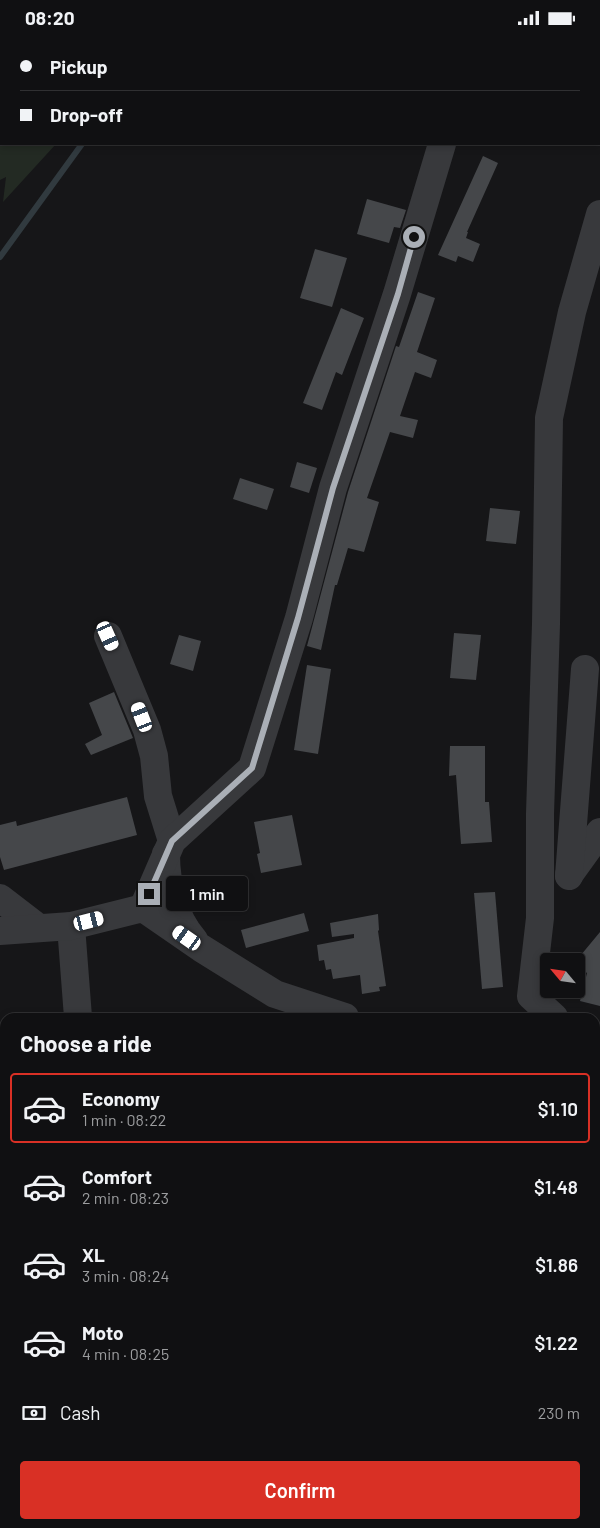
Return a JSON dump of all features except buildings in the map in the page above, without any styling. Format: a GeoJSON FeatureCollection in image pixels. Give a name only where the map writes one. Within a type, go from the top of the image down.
{"type":"FeatureCollection","features":[{"type":"Feature","properties":{"kind":"street"},"geometry":{"type":"LineString","coordinates":[[143,908],[169,847],[252,768],[298,618],[333,488],[398,294],[442,145]]}},
{"type":"Feature","properties":{"kind":"street"},"geometry":{"type":"LineString","coordinates":[[550,1013],[531,996],[540,918],[540,814],[546,623],[549,419],[572,312],[600,214]]}},
{"type":"Feature","properties":{"kind":"street"},"geometry":{"type":"LineString","coordinates":[[108,636],[147,730],[154,756],[158,797],[169,847],[166,869],[171,892],[178,914],[201,949]]}},
{"type":"Feature","properties":{"kind":"street"},"geometry":{"type":"LineString","coordinates":[[569,876],[586,669]]}},
{"type":"Feature","properties":{"kind":"street"},"geometry":{"type":"LineString","coordinates":[[540,918],[600,831]]}},
{"type":"Feature","properties":{"kind":"street"},"geometry":{"type":"LineString","coordinates":[[0,898],[39,928]]}},
{"type":"Feature","properties":{"kind":"street"},"geometry":{"type":"LineString","coordinates":[[0,931],[72,925],[143,908],[201,949],[275,994],[324,1013]]}},
{"type":"Feature","properties":{"kind":"street"},"geometry":{"type":"LineString","coordinates":[[72,925],[78,1013]]}},
{"type":"Feature","properties":{"kind":"shaded area"},"geometry":{"type":"Polygon","coordinates":[[[0,145],[55,145],[3,202],[6,177],[0,180],[0,145]]]}},
{"type":"Feature","properties":{"kind":"waterway"},"geometry":{"type":"LineString","coordinates":[[0,257],[81,145]]}},
{"type":"Feature","properties":{"kind":"route"},"geometry":{"type":"LineString","coordinates":[[149,894],[172,841],[252,768],[298,618],[333,488],[398,294],[414,237]]}}]}
